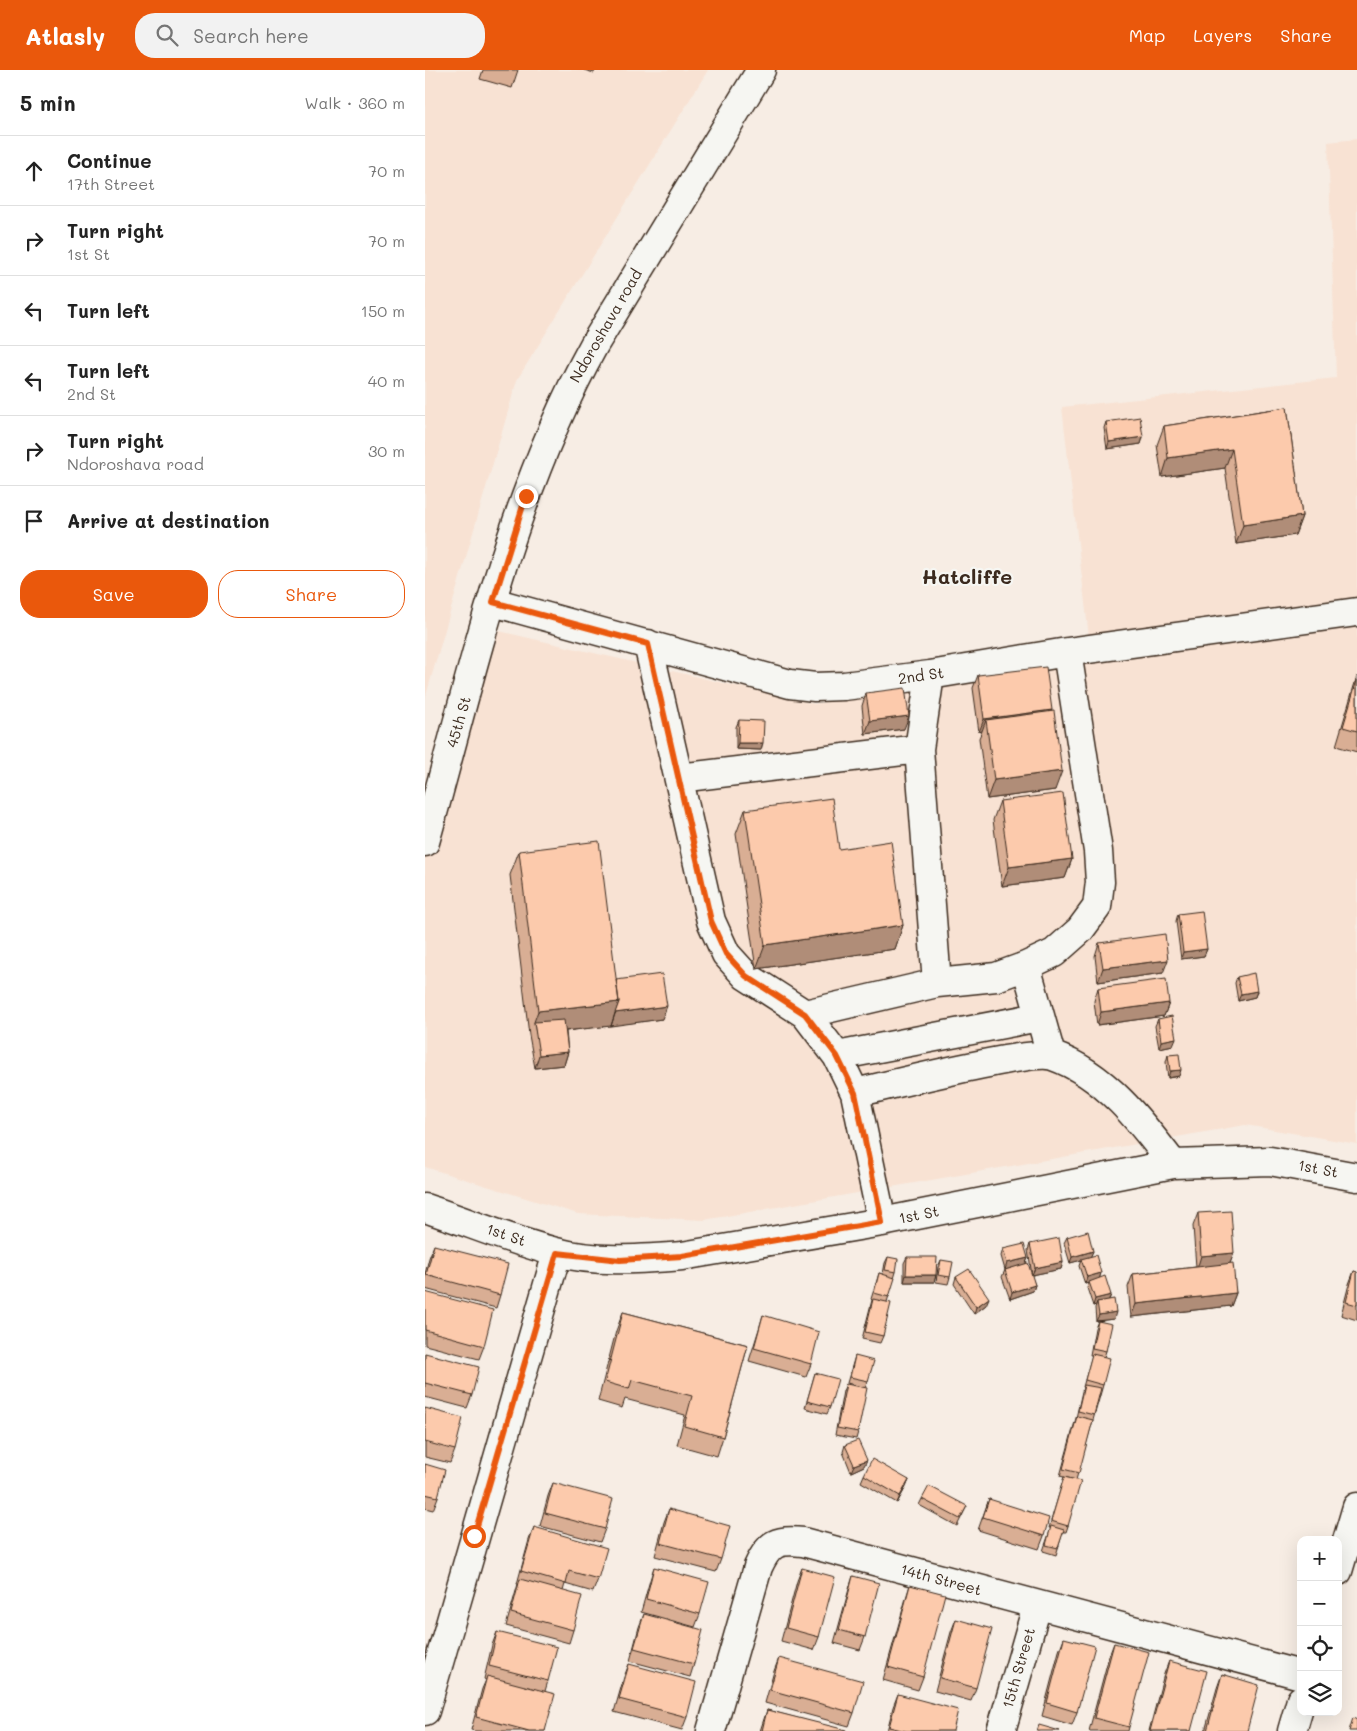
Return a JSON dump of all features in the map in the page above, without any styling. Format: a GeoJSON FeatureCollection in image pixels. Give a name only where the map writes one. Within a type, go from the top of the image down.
{"type":"FeatureCollection","features":[{"type":"Feature","properties":{"kind":"street","name":"Ndoroshava road"},"geometry":{"type":"LineString","coordinates":[[493,602],[526,496],[573,384],[599,337],[761,70]]}},
{"type":"Feature","properties":{"kind":"street","name":"2nd St"},"geometry":{"type":"LineString","coordinates":[[493,602],[790,684],[815,687],[844,686],[929,675],[1067,652],[1357,612]]}},
{"type":"Feature","properties":{"kind":"street","name":"45th St"},"geometry":{"type":"LineString","coordinates":[[425,842],[493,602]]}},
{"type":"Feature","properties":{"kind":"street"},"geometry":{"type":"LineString","coordinates":[[648,644],[711,921],[726,954],[746,976],[805,1014],[837,1056],[855,1093],[882,1222]]}},
{"type":"Feature","properties":{"kind":"street"},"geometry":{"type":"LineString","coordinates":[[805,1014],[937,983],[996,977],[1054,953],[1080,930],[1097,906],[1100,882],[1098,851],[1067,652]]}},
{"type":"Feature","properties":{"kind":"street"},"geometry":{"type":"LineString","coordinates":[[929,675],[919,749],[937,983]]}},
{"type":"Feature","properties":{"kind":"street"},"geometry":{"type":"LineString","coordinates":[[679,778],[919,749]]}},
{"type":"Feature","properties":{"kind":"street"},"geometry":{"type":"LineString","coordinates":[[1026,966],[1051,1055]]}},
{"type":"Feature","properties":{"kind":"street"},"geometry":{"type":"LineString","coordinates":[[837,1056],[1039,1017]]}},
{"type":"Feature","properties":{"kind":"street"},"geometry":{"type":"LineString","coordinates":[[855,1093],[1016,1058],[1051,1055],[1076,1068],[1107,1089],[1137,1116],[1173,1164]]}},
{"type":"Feature","properties":{"kind":"street","name":"1st St"},"geometry":{"type":"LineString","coordinates":[[425,1208],[557,1253],[620,1260],[682,1256],[882,1222],[1173,1164],[1270,1161],[1357,1177]]}},
{"type":"Feature","properties":{"kind":"street"},"geometry":{"type":"LineString","coordinates":[[425,1711],[557,1253]]}},
{"type":"Feature","properties":{"kind":"street"},"geometry":{"type":"LineString","coordinates":[[1342,1558],[1357,1507]]}},
{"type":"Feature","properties":{"kind":"street","name":"14th Street"},"geometry":{"type":"LineString","coordinates":[[711,1731],[758,1567],[764,1553],[772,1545],[785,1540],[803,1542],[1297,1674]]}},
{"type":"Feature","properties":{"kind":"street","name":"15th Street"},"geometry":{"type":"LineString","coordinates":[[1001,1731],[1037,1606]]}},
{"type":"Feature","properties":{"kind":"street"},"geometry":{"type":"LineString","coordinates":[[1292,1731],[1297,1714]]}},
{"type":"Feature","properties":{"kind":"shaded area"},"geometry":{"type":"Polygon","coordinates":[[[425,70],[708,70],[517,380],[425,699],[425,70]]]}},
{"type":"Feature","properties":{"kind":"shaded area"},"geometry":{"type":"Polygon","coordinates":[[[1357,139],[1357,1144],[1245,1125],[704,1220],[578,1214],[425,1167],[425,827],[482,627],[814,704],[1092,663],[1062,407],[1336,378],[1328,142],[1357,139]]]}},
{"type":"Feature","properties":{"kind":"building"},"geometry":{"type":"Polygon","coordinates":[[[1287,407],[1302,516],[1243,525],[1232,449],[1168,458],[1164,426],[1287,407]]]}},
{"type":"Feature","properties":{"kind":"building"},"geometry":{"type":"Polygon","coordinates":[[[1140,417],[1143,437],[1109,442],[1106,422],[1140,417]]]}},
{"type":"Feature","properties":{"kind":"building"},"geometry":{"type":"Polygon","coordinates":[[[1046,667],[1052,710],[984,719],[978,675],[1046,667]]]}},
{"type":"Feature","properties":{"kind":"building"},"geometry":{"type":"Polygon","coordinates":[[[1357,680],[1357,731],[1343,727],[1357,680]]]}},
{"type":"Feature","properties":{"kind":"building"},"geometry":{"type":"Polygon","coordinates":[[[905,688],[909,716],[870,721],[866,693],[905,688]]]}},
{"type":"Feature","properties":{"kind":"building"},"geometry":{"type":"Polygon","coordinates":[[[1054,711],[1062,771],[994,780],[986,720],[1054,711]]]}},
{"type":"Feature","properties":{"kind":"building"},"geometry":{"type":"Polygon","coordinates":[[[739,720],[764,721],[763,743],[738,743],[739,720]]]}},
{"type":"Feature","properties":{"kind":"building"},"geometry":{"type":"Polygon","coordinates":[[[1063,793],[1072,859],[1009,867],[1000,801],[1063,793]]]}},
{"type":"Feature","properties":{"kind":"building"},"geometry":{"type":"Polygon","coordinates":[[[832,798],[839,849],[891,841],[903,925],[765,945],[745,810],[832,798]]]}},
{"type":"Feature","properties":{"kind":"building"},"geometry":{"type":"Polygon","coordinates":[[[599,841],[619,1002],[538,1011],[519,851],[599,841]]]}},
{"type":"Feature","properties":{"kind":"building"},"geometry":{"type":"Polygon","coordinates":[[[1202,911],[1207,949],[1183,952],[1178,914],[1202,911]]]}},
{"type":"Feature","properties":{"kind":"building"},"geometry":{"type":"Polygon","coordinates":[[[1165,934],[1168,960],[1103,968],[1099,943],[1165,934]]]}},
{"type":"Feature","properties":{"kind":"building"},"geometry":{"type":"Polygon","coordinates":[[[1254,973],[1257,991],[1241,994],[1237,977],[1254,973]]]}},
{"type":"Feature","properties":{"kind":"building"},"geometry":{"type":"Polygon","coordinates":[[[662,974],[667,1006],[615,1013],[619,1002],[616,980],[662,974]]]}},
{"type":"Feature","properties":{"kind":"building"},"geometry":{"type":"Polygon","coordinates":[[[1166,979],[1169,1003],[1101,1012],[1098,988],[1166,979]]]}},
{"type":"Feature","properties":{"kind":"building"},"geometry":{"type":"Polygon","coordinates":[[[1172,1016],[1176,1038],[1161,1041],[1158,1019],[1172,1016]]]}},
{"type":"Feature","properties":{"kind":"building"},"geometry":{"type":"Polygon","coordinates":[[[564,1020],[568,1052],[539,1055],[534,1022],[564,1020]]]}},
{"type":"Feature","properties":{"kind":"building"},"geometry":{"type":"Polygon","coordinates":[[[1179,1054],[1181,1070],[1170,1071],[1168,1055],[1179,1054]]]}},
{"type":"Feature","properties":{"kind":"building"},"geometry":{"type":"Polygon","coordinates":[[[1231,1211],[1234,1253],[1201,1256],[1198,1213],[1231,1211]]]}},
{"type":"Feature","properties":{"kind":"building"},"geometry":{"type":"Polygon","coordinates":[[[1088,1231],[1093,1251],[1072,1257],[1067,1237],[1088,1231]]]}},
{"type":"Feature","properties":{"kind":"building"},"geometry":{"type":"Polygon","coordinates":[[[1059,1238],[1063,1262],[1035,1268],[1030,1244],[1059,1238]]]}},
{"type":"Feature","properties":{"kind":"building"},"geometry":{"type":"Polygon","coordinates":[[[1024,1244],[1028,1258],[1007,1263],[1003,1249],[1024,1244]]]}},
{"type":"Feature","properties":{"kind":"building"},"geometry":{"type":"Polygon","coordinates":[[[434,1245],[508,1264],[500,1295],[426,1275],[434,1245]]]}},
{"type":"Feature","properties":{"kind":"building"},"geometry":{"type":"Polygon","coordinates":[[[1096,1255],[1101,1273],[1087,1277],[1081,1259],[1096,1255]]]}},
{"type":"Feature","properties":{"kind":"building"},"geometry":{"type":"Polygon","coordinates":[[[888,1257],[898,1259],[896,1272],[885,1270],[888,1257]]]}},
{"type":"Feature","properties":{"kind":"building"},"geometry":{"type":"Polygon","coordinates":[[[907,1257],[937,1257],[936,1275],[906,1275],[907,1257]]]}},
{"type":"Feature","properties":{"kind":"building"},"geometry":{"type":"Polygon","coordinates":[[[941,1260],[953,1262],[950,1277],[938,1275],[941,1260]]]}},
{"type":"Feature","properties":{"kind":"building"},"geometry":{"type":"Polygon","coordinates":[[[1028,1263],[1035,1285],[1012,1292],[1005,1270],[1028,1263]]]}},
{"type":"Feature","properties":{"kind":"building"},"geometry":{"type":"Polygon","coordinates":[[[1233,1263],[1236,1293],[1136,1304],[1133,1274],[1233,1263]]]}},
{"type":"Feature","properties":{"kind":"building"},"geometry":{"type":"Polygon","coordinates":[[[969,1269],[989,1298],[976,1307],[956,1277],[969,1269]]]}},
{"type":"Feature","properties":{"kind":"building"},"geometry":{"type":"Polygon","coordinates":[[[1354,1271],[1357,1272],[1357,1305],[1346,1302],[1354,1271]]]}},
{"type":"Feature","properties":{"kind":"building"},"geometry":{"type":"Polygon","coordinates":[[[879,1273],[895,1278],[889,1297],[874,1293],[879,1273]]]}},
{"type":"Feature","properties":{"kind":"building"},"geometry":{"type":"Polygon","coordinates":[[[1105,1276],[1111,1295],[1095,1299],[1089,1282],[1105,1276]]]}},
{"type":"Feature","properties":{"kind":"building"},"geometry":{"type":"Polygon","coordinates":[[[425,1292],[493,1310],[484,1346],[425,1330],[425,1292]]]}},
{"type":"Feature","properties":{"kind":"building"},"geometry":{"type":"Polygon","coordinates":[[[873,1299],[891,1303],[883,1336],[865,1332],[873,1299]]]}},
{"type":"Feature","properties":{"kind":"building"},"geometry":{"type":"Polygon","coordinates":[[[1114,1299],[1116,1312],[1099,1315],[1097,1302],[1114,1299]]]}},
{"type":"Feature","properties":{"kind":"building"},"geometry":{"type":"Polygon","coordinates":[[[623,1312],[748,1345],[723,1437],[684,1426],[692,1396],[632,1380],[629,1389],[605,1382],[623,1312]]]}},
{"type":"Feature","properties":{"kind":"building"},"geometry":{"type":"Polygon","coordinates":[[[763,1315],[819,1332],[811,1364],[754,1348],[763,1315]]]}},
{"type":"Feature","properties":{"kind":"building"},"geometry":{"type":"Polygon","coordinates":[[[1098,1321],[1112,1324],[1106,1351],[1092,1348],[1098,1321]]]}},
{"type":"Feature","properties":{"kind":"building"},"geometry":{"type":"Polygon","coordinates":[[[425,1353],[479,1367],[472,1395],[425,1383],[425,1353]]]}},
{"type":"Feature","properties":{"kind":"building"},"geometry":{"type":"Polygon","coordinates":[[[1092,1354],[1110,1358],[1103,1385],[1085,1380],[1092,1354]]]}},
{"type":"Feature","properties":{"kind":"building"},"geometry":{"type":"Polygon","coordinates":[[[855,1356],[874,1361],[868,1381],[850,1377],[855,1356]]]}},
{"type":"Feature","properties":{"kind":"building"},"geometry":{"type":"Polygon","coordinates":[[[815,1373],[838,1379],[830,1407],[807,1401],[815,1373]]]}},
{"type":"Feature","properties":{"kind":"building"},"geometry":{"type":"Polygon","coordinates":[[[846,1384],[867,1388],[858,1432],[837,1428],[846,1384]]]}},
{"type":"Feature","properties":{"kind":"building"},"geometry":{"type":"Polygon","coordinates":[[[1084,1385],[1101,1388],[1094,1415],[1078,1411],[1084,1385]]]}},
{"type":"Feature","properties":{"kind":"building"},"geometry":{"type":"Polygon","coordinates":[[[425,1408],[463,1418],[455,1450],[425,1442],[425,1408]]]}},
{"type":"Feature","properties":{"kind":"building"},"geometry":{"type":"Polygon","coordinates":[[[1077,1416],[1093,1420],[1079,1473],[1063,1469],[1077,1416]]]}},
{"type":"Feature","properties":{"kind":"building"},"geometry":{"type":"Polygon","coordinates":[[[858,1440],[867,1460],[854,1465],[845,1445],[858,1440]]]}},
{"type":"Feature","properties":{"kind":"building"},"geometry":{"type":"Polygon","coordinates":[[[872,1459],[909,1480],[900,1496],[864,1475],[872,1459]]]}},
{"type":"Feature","properties":{"kind":"building"},"geometry":{"type":"Polygon","coordinates":[[[425,1464],[445,1470],[438,1497],[425,1494],[425,1464]]]}},
{"type":"Feature","properties":{"kind":"building"},"geometry":{"type":"Polygon","coordinates":[[[1064,1477],[1081,1481],[1068,1526],[1051,1521],[1064,1477]]]}},
{"type":"Feature","properties":{"kind":"building"},"geometry":{"type":"Polygon","coordinates":[[[553,1483],[613,1499],[605,1529],[545,1513],[553,1483]]]}},
{"type":"Feature","properties":{"kind":"building"},"geometry":{"type":"Polygon","coordinates":[[[929,1486],[967,1506],[960,1519],[922,1499],[929,1486]]]}},
{"type":"Feature","properties":{"kind":"building"},"geometry":{"type":"Polygon","coordinates":[[[989,1499],[1049,1518],[1044,1536],[983,1517],[989,1499]]]}},
{"type":"Feature","properties":{"kind":"building"},"geometry":{"type":"Polygon","coordinates":[[[669,1509],[730,1526],[721,1559],[660,1543],[669,1509]]]}},
{"type":"Feature","properties":{"kind":"building"},"geometry":{"type":"Polygon","coordinates":[[[1051,1526],[1064,1530],[1058,1548],[1046,1545],[1051,1526]]]}},
{"type":"Feature","properties":{"kind":"building"},"geometry":{"type":"Polygon","coordinates":[[[534,1527],[607,1548],[598,1579],[569,1571],[566,1584],[521,1571],[534,1527]]]}},
{"type":"Feature","properties":{"kind":"building"},"geometry":{"type":"Polygon","coordinates":[[[654,1567],[709,1582],[700,1614],[646,1599],[654,1567]]]}},
{"type":"Feature","properties":{"kind":"building"},"geometry":{"type":"Polygon","coordinates":[[[802,1568],[835,1577],[819,1637],[786,1628],[802,1568]]]}},
{"type":"Feature","properties":{"kind":"building"},"geometry":{"type":"Polygon","coordinates":[[[853,1576],[879,1583],[865,1637],[839,1630],[853,1576]]]}},
{"type":"Feature","properties":{"kind":"building"},"geometry":{"type":"Polygon","coordinates":[[[520,1579],[582,1596],[573,1630],[511,1613],[520,1579]]]}},
{"type":"Feature","properties":{"kind":"building"},"geometry":{"type":"Polygon","coordinates":[[[910,1585],[945,1594],[923,1677],[888,1667],[910,1585]]]}},
{"type":"Feature","properties":{"kind":"building"},"geometry":{"type":"Polygon","coordinates":[[[644,1614],[703,1630],[694,1664],[634,1648],[644,1614]]]}},
{"type":"Feature","properties":{"kind":"building"},"geometry":{"type":"Polygon","coordinates":[[[956,1619],[992,1629],[976,1688],[940,1678],[956,1619]]]}},
{"type":"Feature","properties":{"kind":"building"},"geometry":{"type":"Polygon","coordinates":[[[497,1632],[557,1647],[548,1681],[489,1666],[497,1632]]]}},
{"type":"Feature","properties":{"kind":"building"},"geometry":{"type":"Polygon","coordinates":[[[1064,1638],[1095,1646],[1077,1712],[1047,1703],[1064,1638]]]}},
{"type":"Feature","properties":{"kind":"building"},"geometry":{"type":"Polygon","coordinates":[[[1114,1643],[1149,1652],[1129,1727],[1094,1718],[1114,1643]]]}},
{"type":"Feature","properties":{"kind":"building"},"geometry":{"type":"Polygon","coordinates":[[[779,1658],[863,1681],[854,1713],[770,1690],[779,1658]]]}},
{"type":"Feature","properties":{"kind":"building"},"geometry":{"type":"Polygon","coordinates":[[[1169,1661],[1207,1671],[1191,1731],[1150,1731],[1169,1661]]]}},
{"type":"Feature","properties":{"kind":"building"},"geometry":{"type":"Polygon","coordinates":[[[629,1664],[696,1682],[687,1717],[619,1699],[629,1664]]]}},
{"type":"Feature","properties":{"kind":"building"},"geometry":{"type":"Polygon","coordinates":[[[1222,1674],[1259,1685],[1247,1731],[1207,1731],[1222,1674]]]}},
{"type":"Feature","properties":{"kind":"building"},"geometry":{"type":"Polygon","coordinates":[[[487,1676],[555,1694],[545,1731],[529,1731],[476,1717],[487,1676]]]}},
{"type":"Feature","properties":{"kind":"building"},"geometry":{"type":"Polygon","coordinates":[[[898,1694],[958,1710],[953,1731],[906,1731],[889,1727],[898,1694]]]}},
{"type":"Feature","properties":{"kind":"building"},"geometry":{"type":"Polygon","coordinates":[[[767,1710],[846,1730],[846,1731],[762,1731],[767,1710]]]}},
{"type":"Feature","properties":{"kind":"building"},"geometry":{"type":"Polygon","coordinates":[[[1353,1718],[1357,1720],[1357,1731],[1349,1731],[1353,1718]]]}},
{"type":"Feature","properties":{"kind":"building"},"geometry":{"type":"Polygon","coordinates":[[[1039,1725],[1060,1731],[1037,1731],[1039,1725]]]}},
{"type":"Feature","properties":{"kind":"district","name":"Hatcliffe"},"geometry":{"type":"Point","coordinates":[967,577]}},
{"type":"Feature","properties":{"kind":"route"},"geometry":{"type":"LineString","coordinates":[[474,1536],[557,1253],[620,1260],[682,1256],[882,1222],[855,1093],[837,1056],[805,1014],[746,976],[726,954],[711,921],[648,644],[493,602],[526,496]]}}]}
